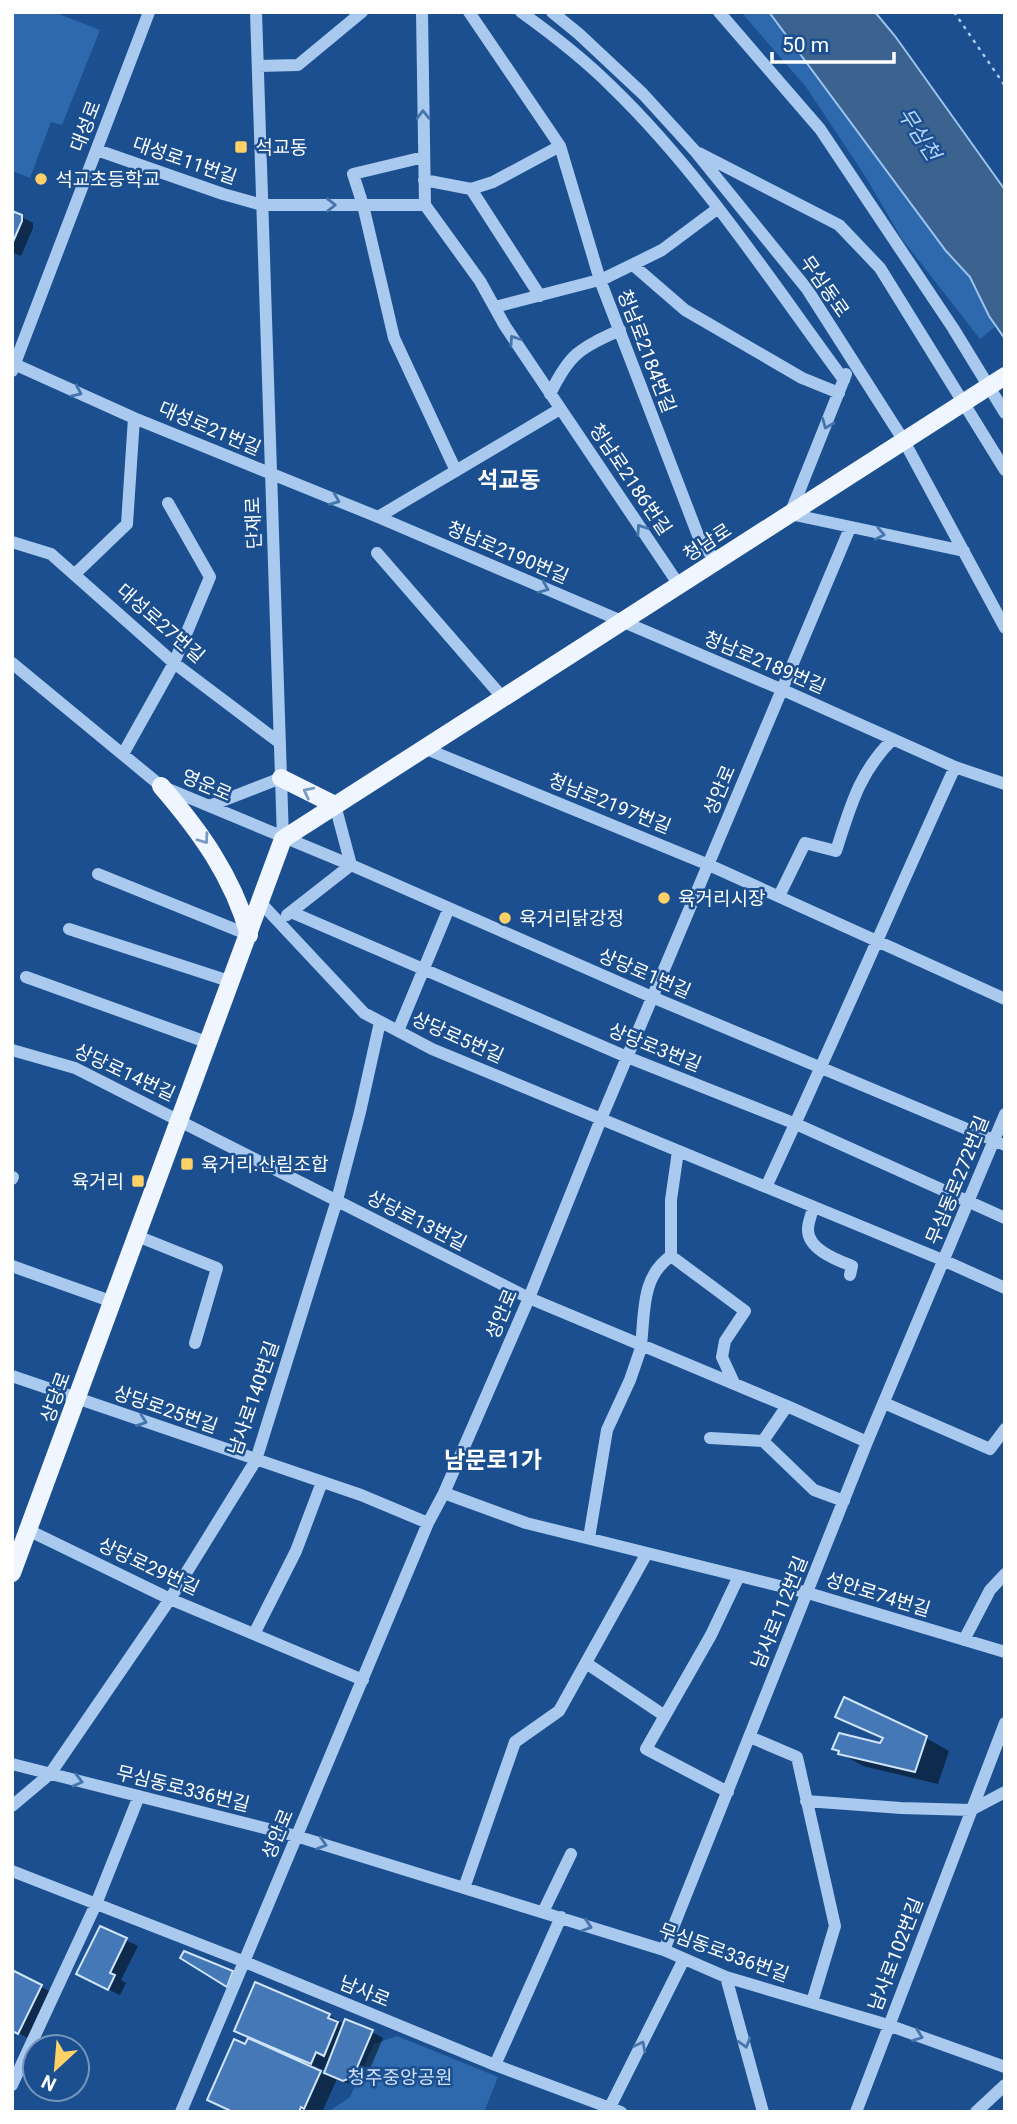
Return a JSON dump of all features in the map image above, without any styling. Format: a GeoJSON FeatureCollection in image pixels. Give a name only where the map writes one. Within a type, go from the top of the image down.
{"type":"FeatureCollection","features":[{"type":"Feature","properties":{"kind":"main road","name":"청남로"},"geometry":{"type":"LineString","coordinates":[[283,839],[1005,376]]}},
{"type":"Feature","properties":{"kind":"main road"},"geometry":{"type":"LineString","coordinates":[[281,778],[335,805]]}},
{"type":"Feature","properties":{"kind":"main road"},"geometry":{"type":"LineString","coordinates":[[161,786],[215,856],[242,908],[249,935]]}},
{"type":"Feature","properties":{"kind":"main road","name":"상당로"},"geometry":{"type":"LineString","coordinates":[[12,1573],[283,839]]}},
{"type":"Feature","properties":{"kind":"street","name":"단재로"},"geometry":{"type":"LineString","coordinates":[[256,12],[283,839]]}},
{"type":"Feature","properties":{"kind":"street"},"geometry":{"type":"LineString","coordinates":[[258,66],[298,65],[362,12]]}},
{"type":"Feature","properties":{"kind":"street"},"geometry":{"type":"LineString","coordinates":[[262,205],[425,205],[422,12]]}},
{"type":"Feature","properties":{"kind":"street","name":"청남로2184번길"},"geometry":{"type":"LineString","coordinates":[[469,12],[561,146],[600,280],[699,538],[716,562]]}},
{"type":"Feature","properties":{"kind":"street","name":"무심동로"},"geometry":{"type":"LineString","coordinates":[[521,12],[565,44],[648,123],[717,209],[844,380]]}},
{"type":"Feature","properties":{"kind":"street","name":"무심동로"},"geometry":{"type":"LineString","coordinates":[[552,12],[643,94],[695,151],[807,289],[904,441],[1005,628]]}},
{"type":"Feature","properties":{"kind":"street"},"geometry":{"type":"LineString","coordinates":[[719,12],[820,129],[953,328],[1005,412]]}},
{"type":"Feature","properties":{"kind":"street","name":"대성로"},"geometry":{"type":"LineString","coordinates":[[13,366],[97,150],[144,14]]}},
{"type":"Feature","properties":{"kind":"street"},"geometry":{"type":"LineString","coordinates":[[424,180],[471,189],[493,182],[561,146]]}},
{"type":"Feature","properties":{"kind":"street","name":"대성로11번길"},"geometry":{"type":"LineString","coordinates":[[97,150],[262,205]]}},
{"type":"Feature","properties":{"kind":"street"},"geometry":{"type":"LineString","coordinates":[[695,151],[839,225],[880,268],[1005,470]]}},
{"type":"Feature","properties":{"kind":"street"},"geometry":{"type":"LineString","coordinates":[[424,157],[353,174],[363,205],[394,338],[456,471]]}},
{"type":"Feature","properties":{"kind":"street"},"geometry":{"type":"LineString","coordinates":[[471,189],[540,296]]}},
{"type":"Feature","properties":{"kind":"street","name":"청남로2186번길"},"geometry":{"type":"LineString","coordinates":[[425,205],[480,281],[550,394],[679,585]]}},
{"type":"Feature","properties":{"kind":"street"},"geometry":{"type":"LineString","coordinates":[[495,307],[600,280],[662,250],[717,209]]}},
{"type":"Feature","properties":{"kind":"street"},"geometry":{"type":"LineString","coordinates":[[633,264],[685,310],[802,377],[839,393]]}},
{"type":"Feature","properties":{"kind":"street"},"geometry":{"type":"LineString","coordinates":[[550,394],[563,368],[584,347],[620,330]]}},
{"type":"Feature","properties":{"kind":"street"},"geometry":{"type":"LineString","coordinates":[[852,360],[790,514],[964,551]]}},
{"type":"Feature","properties":{"kind":"street","name":"대성로21번길"},"geometry":{"type":"LineString","coordinates":[[13,366],[271,475]]}},
{"type":"Feature","properties":{"kind":"street"},"geometry":{"type":"LineString","coordinates":[[378,517],[561,409]]}},
{"type":"Feature","properties":{"kind":"street","name":"대성로21번길"},"geometry":{"type":"LineString","coordinates":[[75,574],[127,524],[134,418]]}},
{"type":"Feature","properties":{"kind":"street","name":"청남로2190번길"},"geometry":{"type":"LineString","coordinates":[[271,475],[378,517],[622,622]]}},
{"type":"Feature","properties":{"kind":"street"},"geometry":{"type":"LineString","coordinates":[[123,754],[174,663],[211,577],[168,503]]}},
{"type":"Feature","properties":{"kind":"street","name":"성안로"},"geometry":{"type":"LineString","coordinates":[[181,2112],[428,1523],[444,1493],[529,1298],[601,1119],[850,528]]}},
{"type":"Feature","properties":{"kind":"street","name":"대성로27번길"},"geometry":{"type":"LineString","coordinates":[[12,542],[51,554],[174,663],[280,743]]}},
{"type":"Feature","properties":{"kind":"street"},"geometry":{"type":"LineString","coordinates":[[377,553],[503,698]]}},
{"type":"Feature","properties":{"kind":"street","name":"청남로2189번길"},"geometry":{"type":"LineString","coordinates":[[622,622],[955,767],[1005,784]]}},
{"type":"Feature","properties":{"kind":"street","name":"영운로"},"geometry":{"type":"LineString","coordinates":[[12,663],[161,786],[283,839]]}},
{"type":"Feature","properties":{"kind":"street"},"geometry":{"type":"LineString","coordinates":[[779,896],[805,843],[836,852],[855,791],[876,756],[894,739]]}},
{"type":"Feature","properties":{"kind":"street","name":"청남로2197번길"},"geometry":{"type":"LineString","coordinates":[[424,748],[709,864],[1005,999]]}},
{"type":"Feature","properties":{"kind":"street"},"geometry":{"type":"LineString","coordinates":[[766,1187],[822,1068],[876,940],[955,767]]}},
{"type":"Feature","properties":{"kind":"street"},"geometry":{"type":"LineString","coordinates":[[209,806],[281,778]]}},
{"type":"Feature","properties":{"kind":"street"},"geometry":{"type":"LineString","coordinates":[[278,922],[351,865],[335,805]]}},
{"type":"Feature","properties":{"kind":"street","name":"상당로1번길"},"geometry":{"type":"LineString","coordinates":[[283,839],[351,865],[652,997],[999,1143]]}},
{"type":"Feature","properties":{"kind":"street"},"geometry":{"type":"LineString","coordinates":[[98,874],[249,935]]}},
{"type":"Feature","properties":{"kind":"street","name":"상당로5번길"},"geometry":{"type":"LineString","coordinates":[[260,902],[364,1013],[380,1022],[432,1049],[945,1261],[1005,1289]]}},
{"type":"Feature","properties":{"kind":"street"},"geometry":{"type":"LineString","coordinates":[[398,1031],[449,908]]}},
{"type":"Feature","properties":{"kind":"street","name":"상당로3번길"},"geometry":{"type":"LineString","coordinates":[[291,912],[627,1057],[796,1124],[1005,1218]]}},
{"type":"Feature","properties":{"kind":"street"},"geometry":{"type":"LineString","coordinates":[[69,929],[232,982]]}},
{"type":"Feature","properties":{"kind":"street"},"geometry":{"type":"LineString","coordinates":[[26,977],[209,1043]]}},
{"type":"Feature","properties":{"kind":"street","name":"남사로140번길"},"geometry":{"type":"LineString","coordinates":[[12,1806],[50,1773],[170,1599],[256,1460],[337,1200],[380,1022]]}},
{"type":"Feature","properties":{"kind":"street","name":"상당로14번길"},"geometry":{"type":"LineString","coordinates":[[12,1050],[75,1068],[181,1120]]}},
{"type":"Feature","properties":{"kind":"street","name":"무심동로272번길"},"geometry":{"type":"LineString","coordinates":[[945,1261],[968,1202],[999,1143],[1005,1114]]}},
{"type":"Feature","properties":{"kind":"street","name":"상당로13번길"},"geometry":{"type":"LineString","coordinates":[[181,1120],[529,1298],[734,1383],[867,1442]]}},
{"type":"Feature","properties":{"kind":"street"},"geometry":{"type":"LineString","coordinates":[[671,1256],[671,1200],[678,1151]]}},
{"type":"Feature","properties":{"kind":"street"},"geometry":{"type":"LineString","coordinates":[[813,1207],[807,1231],[811,1242],[832,1258],[852,1266],[850,1275]]}},
{"type":"Feature","properties":{"kind":"street"},"geometry":{"type":"LineString","coordinates":[[137,1236],[217,1268],[195,1343]]}},
{"type":"Feature","properties":{"kind":"street"},"geometry":{"type":"LineString","coordinates":[[589,1538],[607,1430],[630,1380],[642,1345],[649,1279],[660,1264],[671,1256]]}},
{"type":"Feature","properties":{"kind":"street"},"geometry":{"type":"LineString","coordinates":[[671,1256],[745,1311],[725,1341],[722,1357],[734,1383]]}},
{"type":"Feature","properties":{"kind":"street","name":"남사로112번길"},"geometry":{"type":"LineString","coordinates":[[664,1951],[867,1442],[945,1261]]}},
{"type":"Feature","properties":{"kind":"street"},"geometry":{"type":"LineString","coordinates":[[12,1266],[113,1302]]}},
{"type":"Feature","properties":{"kind":"street","name":"상당로25번길"},"geometry":{"type":"LineString","coordinates":[[12,1376],[370,1498],[428,1523]]}},
{"type":"Feature","properties":{"kind":"street"},"geometry":{"type":"LineString","coordinates":[[884,1403],[990,1449],[1005,1429]]}},
{"type":"Feature","properties":{"kind":"street"},"geometry":{"type":"LineString","coordinates":[[763,1441],[787,1406]]}},
{"type":"Feature","properties":{"kind":"street"},"geometry":{"type":"LineString","coordinates":[[710,1438],[763,1441],[814,1490],[844,1501]]}},
{"type":"Feature","properties":{"kind":"street"},"geometry":{"type":"LineString","coordinates":[[254,1634],[296,1551],[322,1482]]}},
{"type":"Feature","properties":{"kind":"street","name":"성안로74번길"},"geometry":{"type":"LineString","coordinates":[[444,1493],[526,1523],[808,1593],[1005,1652]]}},
{"type":"Feature","properties":{"kind":"street","name":"상당로29번길"},"geometry":{"type":"LineString","coordinates":[[29,1530],[170,1599],[363,1680]]}},
{"type":"Feature","properties":{"kind":"street"},"geometry":{"type":"LineString","coordinates":[[464,1888],[515,1742],[559,1711],[647,1553]]}},
{"type":"Feature","properties":{"kind":"street"},"geometry":{"type":"LineString","coordinates":[[964,1640],[990,1590],[1005,1574]]}},
{"type":"Feature","properties":{"kind":"street"},"geometry":{"type":"LineString","coordinates":[[728,1792],[646,1749],[711,1635],[739,1576]]}},
{"type":"Feature","properties":{"kind":"street"},"geometry":{"type":"LineString","coordinates":[[586,1663],[665,1716]]}},
{"type":"Feature","properties":{"kind":"street","name":"남사로102번길"},"geometry":{"type":"LineString","coordinates":[[856,2112],[1005,1723]]}},
{"type":"Feature","properties":{"kind":"street"},"geometry":{"type":"LineString","coordinates":[[750,1737],[797,1757],[835,1926],[812,2002]]}},
{"type":"Feature","properties":{"kind":"street","name":"무심동로336번길"},"geometry":{"type":"LineString","coordinates":[[12,1764],[296,1836],[561,1917],[664,1951],[726,1977],[888,2025],[1005,2067]]}},
{"type":"Feature","properties":{"kind":"street"},"geometry":{"type":"LineString","coordinates":[[806,1801],[971,1810],[1005,1792]]}},
{"type":"Feature","properties":{"kind":"street"},"geometry":{"type":"LineString","coordinates":[[12,2085],[96,1904],[139,1796]]}},
{"type":"Feature","properties":{"kind":"street"},"geometry":{"type":"LineString","coordinates":[[543,1912],[571,1854]]}},
{"type":"Feature","properties":{"kind":"street","name":"남사로"},"geometry":{"type":"LineString","coordinates":[[12,1871],[245,1962],[495,2065],[615,2109]]}},
{"type":"Feature","properties":{"kind":"street"},"geometry":{"type":"LineString","coordinates":[[495,2065],[561,1917]]}},
{"type":"Feature","properties":{"kind":"street"},"geometry":{"type":"LineString","coordinates":[[615,2109],[684,1959]]}},
{"type":"Feature","properties":{"kind":"street"},"geometry":{"type":"LineString","coordinates":[[726,1977],[763,2112]]}},
{"type":"Feature","properties":{"kind":"street"},"geometry":{"type":"LineString","coordinates":[[976,2112],[1005,2085]]}},
{"type":"Feature","properties":{"kind":"path"},"geometry":{"type":"LineString","coordinates":[[954,12],[1005,86]]}},
{"type":"Feature","properties":{"kind":"green space"},"geometry":{"type":"Polygon","coordinates":[[[12,12],[54,12],[100,30],[62,125],[51,122],[30,178],[12,171],[12,12]]]}},
{"type":"Feature","properties":{"kind":"green space"},"geometry":{"type":"Polygon","coordinates":[[[741,12],[769,12],[946,251],[970,277],[996,326],[980,339],[902,239],[865,176],[806,87],[741,12]]]}},
{"type":"Feature","properties":{"kind":"green space","name":"청주중앙공원"},"geometry":{"type":"Polygon","coordinates":[[[397,2036],[498,2077],[484,2112],[328,2112],[350,2097],[374,2044],[397,2036]]]}},
{"type":"Feature","properties":{"kind":"water","name":"무심천"},"geometry":{"type":"Polygon","coordinates":[[[769,12],[875,12],[895,36],[1005,190],[1005,339],[989,316],[970,277],[946,251],[769,12]]]}},
{"type":"Feature","properties":{"kind":"building"},"geometry":{"type":"Polygon","coordinates":[[[12,211],[22,215],[22,221],[12,244],[12,211]]]}},
{"type":"Feature","properties":{"kind":"building"},"geometry":{"type":"Polygon","coordinates":[[[844,1697],[927,1736],[915,1772],[838,1754],[839,1751],[832,1749],[839,1733],[880,1743],[883,1738],[835,1717],[844,1697]]]}},
{"type":"Feature","properties":{"kind":"building"},"geometry":{"type":"Polygon","coordinates":[[[100,1926],[127,1938],[110,1973],[115,1975],[108,1990],[76,1974],[100,1926]]]}},
{"type":"Feature","properties":{"kind":"building"},"geometry":{"type":"Polygon","coordinates":[[[184,1951],[233,1971],[227,1987],[180,1958],[184,1951]]]}},
{"type":"Feature","properties":{"kind":"building"},"geometry":{"type":"Polygon","coordinates":[[[12,1970],[42,1985],[18,2034],[12,2031],[12,1970]]]}},
{"type":"Feature","properties":{"kind":"building"},"geometry":{"type":"Polygon","coordinates":[[[255,1982],[330,2014],[328,2018],[338,2022],[324,2056],[316,2052],[311,2064],[234,2031],[255,1982]]]}},
{"type":"Feature","properties":{"kind":"building"},"geometry":{"type":"Polygon","coordinates":[[[345,2019],[373,2030],[353,2077],[343,2081],[324,2073],[345,2019]]]}},
{"type":"Feature","properties":{"kind":"building"},"geometry":{"type":"Polygon","coordinates":[[[248,2038],[321,2071],[304,2109],[301,2107],[299,2112],[233,2112],[207,2100],[234,2039],[245,2044],[248,2038]]]}},
{"type":"Feature","properties":{"kind":"place","name":"석교동"},"geometry":{"type":"Point","coordinates":[241,147]}},
{"type":"Feature","properties":{"kind":"place","name":"석교초등학교"},"geometry":{"type":"Point","coordinates":[41,179]}},
{"type":"Feature","properties":{"kind":"place","name":"육거리시장"},"geometry":{"type":"Point","coordinates":[664,898]}},
{"type":"Feature","properties":{"kind":"place","name":"육거리닭강정"},"geometry":{"type":"Point","coordinates":[505,918]}},
{"type":"Feature","properties":{"kind":"place","name":"육거리.산림조합"},"geometry":{"type":"Point","coordinates":[187,1164]}},
{"type":"Feature","properties":{"kind":"place","name":"육거리"},"geometry":{"type":"Point","coordinates":[138,1181]}},
{"type":"Feature","properties":{"kind":"district","name":"석교동"},"geometry":{"type":"Point","coordinates":[509,480]}},
{"type":"Feature","properties":{"kind":"district","name":"남문로1가"},"geometry":{"type":"Point","coordinates":[493,1460]}}]}
